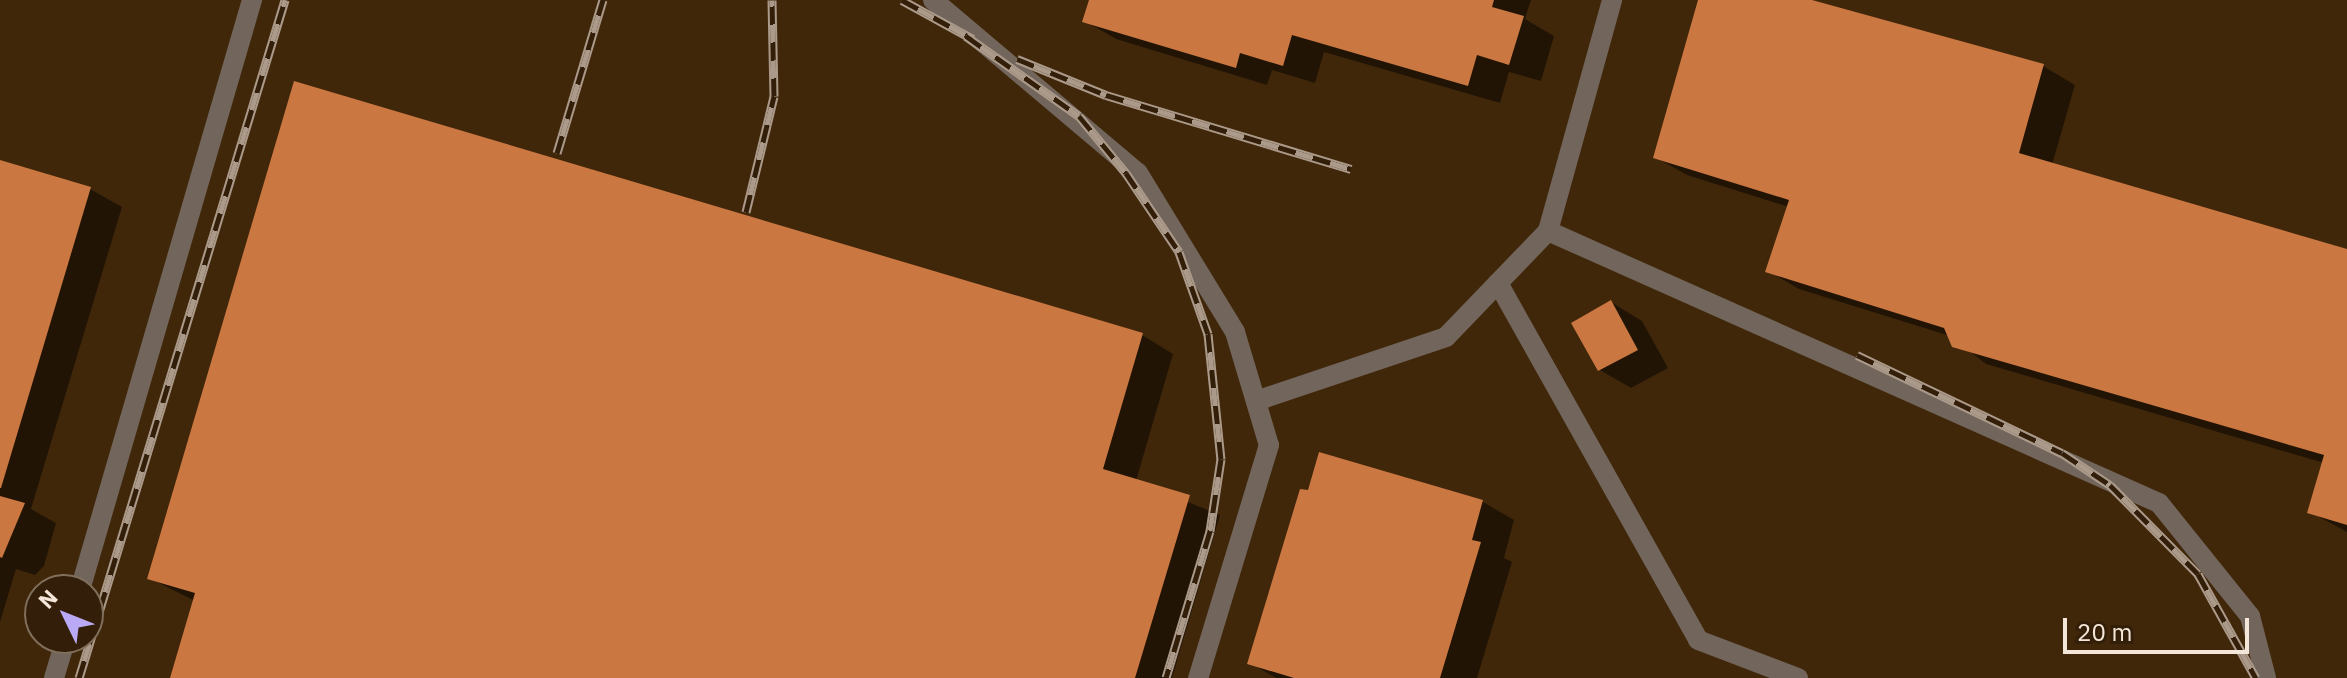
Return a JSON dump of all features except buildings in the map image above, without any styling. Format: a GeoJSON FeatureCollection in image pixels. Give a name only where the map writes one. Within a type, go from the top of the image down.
{"type":"FeatureCollection","features":[{"type":"Feature","properties":{"kind":"lane"},"geometry":{"type":"LineString","coordinates":[[85,574],[252,0]]}},
{"type":"Feature","properties":{"kind":"lane"},"geometry":{"type":"LineString","coordinates":[[933,0],[1138,173],[1235,332],[1269,445],[1198,678]]}},
{"type":"Feature","properties":{"kind":"lane"},"geometry":{"type":"LineString","coordinates":[[1256,401],[1446,337],[1548,231],[1612,0]]}},
{"type":"Feature","properties":{"kind":"lane"},"geometry":{"type":"LineString","coordinates":[[1548,231],[2159,503],[2250,616],[2266,678]]}},
{"type":"Feature","properties":{"kind":"lane"},"geometry":{"type":"LineString","coordinates":[[1498,283],[1698,640],[1798,678]]}},
{"type":"Feature","properties":{"kind":"lane"},"geometry":{"type":"LineString","coordinates":[[54,678],[61,654]]}},
{"type":"Feature","properties":{"kind":"shaded area"},"geometry":{"type":"Polygon","coordinates":[[[0,0],[2347,0],[2347,678],[0,678],[0,0]]]}},
{"type":"Feature","properties":{"kind":"railway"},"geometry":{"type":"LineString","coordinates":[[79,678],[285,0]]}},
{"type":"Feature","properties":{"kind":"railway"},"geometry":{"type":"LineString","coordinates":[[557,153],[603,0]]}},
{"type":"Feature","properties":{"kind":"railway"},"geometry":{"type":"LineString","coordinates":[[746,212],[774,96],[772,0]]}},
{"type":"Feature","properties":{"kind":"railway"},"geometry":{"type":"LineString","coordinates":[[902,0],[973,39]]}},
{"type":"Feature","properties":{"kind":"railway"},"geometry":{"type":"LineString","coordinates":[[966,36],[1079,116],[1126,173],[1179,252],[1208,334],[1221,459],[1210,531],[1166,678]]}},
{"type":"Feature","properties":{"kind":"railway"},"geometry":{"type":"LineString","coordinates":[[1017,59],[1106,95],[1351,169]]}},
{"type":"Feature","properties":{"kind":"railway"},"geometry":{"type":"LineString","coordinates":[[1857,355],[2062,453],[2110,485],[2198,574],[2256,678]]}}]}
